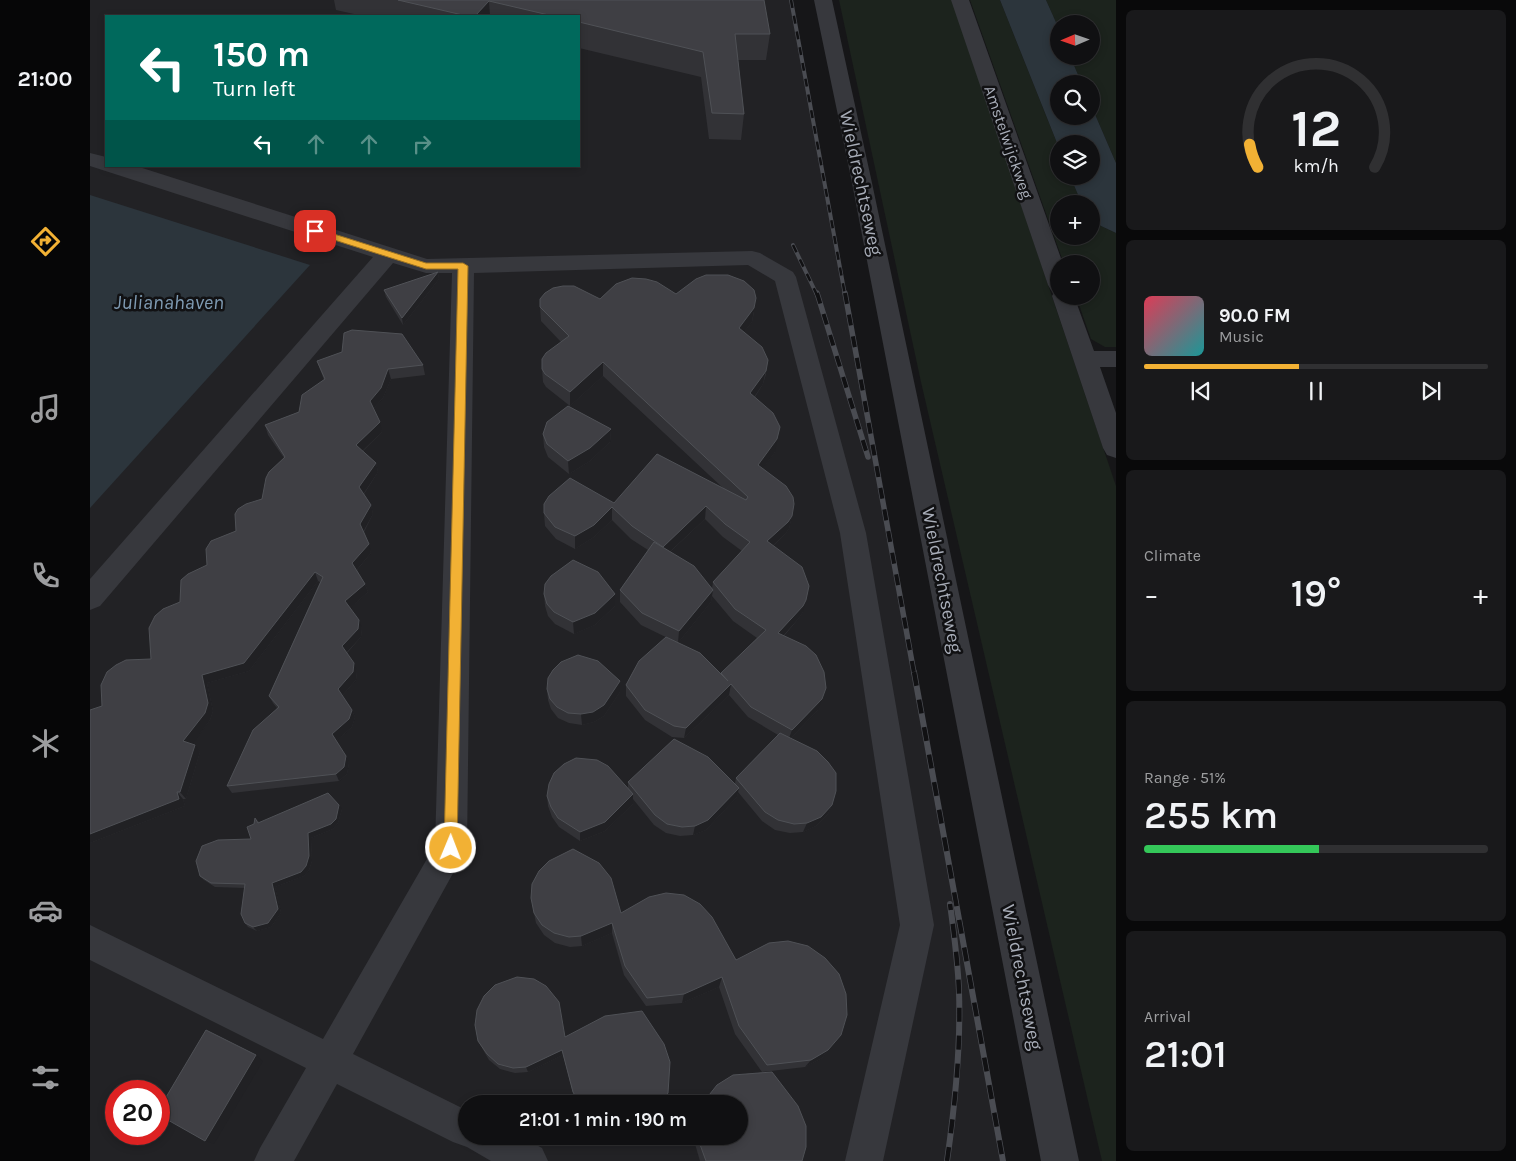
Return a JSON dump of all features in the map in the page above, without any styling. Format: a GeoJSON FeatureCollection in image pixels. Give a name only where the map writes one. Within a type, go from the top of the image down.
{"type":"FeatureCollection","features":[{"type":"Feature","properties":{"kind":"street","name":"Wieldrechtseweg"},"geometry":{"type":"LineString","coordinates":[[823,0],[870,222],[1060,1161]]}},
{"type":"Feature","properties":{"kind":"street","name":"Amstelwijckweg"},"geometry":{"type":"LineString","coordinates":[[960,0],[1050,258]]}},
{"type":"Feature","properties":{"kind":"street"},"geometry":{"type":"LineString","coordinates":[[90,159],[105,164]]}},
{"type":"Feature","properties":{"kind":"street"},"geometry":{"type":"LineString","coordinates":[[117,167],[426,266],[752,258],[785,277],[853,533],[917,925],[864,1161]]}},
{"type":"Feature","properties":{"kind":"street"},"geometry":{"type":"LineString","coordinates":[[90,598],[388,254]]}},
{"type":"Feature","properties":{"kind":"street"},"geometry":{"type":"LineString","coordinates":[[273,1161],[332,1061],[451,848],[463,266]]}},
{"type":"Feature","properties":{"kind":"street"},"geometry":{"type":"LineString","coordinates":[[1066,305],[1116,448]]}},
{"type":"Feature","properties":{"kind":"street"},"geometry":{"type":"LineString","coordinates":[[1084,359],[1116,359]]}},
{"type":"Feature","properties":{"kind":"street"},"geometry":{"type":"LineString","coordinates":[[90,942],[458,1125]]}},
{"type":"Feature","properties":{"kind":"street"},"geometry":{"type":"LineString","coordinates":[[499,1145],[530,1161]]}},
{"type":"Feature","properties":{"kind":"shaded area"},"geometry":{"type":"Polygon","coordinates":[[[90,0],[791,0],[1005,1161],[90,1161],[90,0]]]}},
{"type":"Feature","properties":{"kind":"shaded area"},"geometry":{"type":"Polygon","coordinates":[[[839,0],[952,0],[1050,290],[1050,305],[1055,305],[1116,486],[1116,1161],[1102,1161],[921,382],[839,0]]]}},
{"type":"Feature","properties":{"kind":"shaded area"},"geometry":{"type":"Polygon","coordinates":[[[970,0],[1000,0],[1054,135],[1050,135],[1050,185],[1074,185],[1078,195],[1050,195],[1050,225],[970,0]]]}},
{"type":"Feature","properties":{"kind":"shaded area"},"geometry":{"type":"Polygon","coordinates":[[[1046,0],[1116,0],[1116,163],[1100,125],[1100,75],[1078,75],[1074,65],[1100,65],[1100,15],[1053,15],[1046,0]]]}},
{"type":"Feature","properties":{"kind":"shaded area"},"geometry":{"type":"Polygon","coordinates":[[[1100,225],[1116,233],[1116,347],[1105,347],[1091,339],[1079,305],[1100,305],[1100,255],[1061,255],[1057,245],[1100,245],[1100,225]]]}},
{"type":"Feature","properties":{"kind":"water"},"geometry":{"type":"Polygon","coordinates":[[[1000,0],[1046,0],[1053,15],[1050,15],[1050,65],[1074,65],[1078,75],[1050,75],[1050,125],[1100,125],[1116,163],[1116,233],[1100,225],[1100,195],[1078,195],[1074,185],[1100,185],[1100,135],[1054,135],[1000,0]]]}},
{"type":"Feature","properties":{"kind":"water","name":"Julianahaven"},"geometry":{"type":"Polygon","coordinates":[[[90,195],[310,265],[90,508],[90,195]]]}},
{"type":"Feature","properties":{"kind":"building"},"geometry":{"type":"Polygon","coordinates":[[[398,0],[764,0],[770,34],[735,34],[744,114],[712,113],[703,52],[580,22],[580,15],[549,15],[489,1],[476,15],[463,15],[398,0]]]}},
{"type":"Feature","properties":{"kind":"building"},"geometry":{"type":"Polygon","coordinates":[[[438,272],[402,318],[384,290],[438,272]]]}},
{"type":"Feature","properties":{"kind":"building"},"geometry":{"type":"Polygon","coordinates":[[[706,275],[728,275],[744,281],[754,290],[756,298],[754,308],[739,328],[762,347],[768,360],[766,371],[750,393],[773,413],[780,427],[777,439],[758,465],[786,486],[793,497],[794,504],[792,516],[788,522],[767,541],[802,567],[809,586],[803,606],[778,633],[806,646],[816,655],[824,672],[826,688],[822,699],[792,730],[751,707],[731,684],[686,728],[674,726],[645,710],[626,685],[639,661],[666,637],[700,653],[728,681],[721,673],[766,630],[735,609],[713,582],[750,542],[725,524],[706,506],[663,547],[632,526],[612,507],[594,525],[575,536],[555,527],[544,513],[544,504],[549,496],[570,478],[614,503],[657,454],[746,500],[748,497],[603,362],[570,392],[545,374],[542,369],[542,359],[546,353],[569,336],[540,307],[540,299],[553,288],[574,286],[600,299],[616,284],[632,278],[657,282],[676,294],[696,279],[706,275]]]}},
{"type":"Feature","properties":{"kind":"building"},"geometry":{"type":"Polygon","coordinates":[[[352,330],[402,334],[423,365],[388,369],[381,388],[370,401],[380,422],[356,445],[376,463],[359,487],[371,505],[360,524],[369,544],[352,563],[365,584],[345,601],[359,620],[358,629],[342,646],[354,663],[353,672],[338,689],[352,710],[349,719],[332,734],[346,756],[344,767],[336,774],[227,786],[253,730],[279,707],[269,696],[323,577],[315,572],[244,663],[202,675],[208,703],[205,713],[183,741],[195,745],[180,792],[177,792],[179,799],[90,834],[90,710],[102,706],[101,685],[107,672],[126,660],[151,659],[149,628],[155,616],[163,609],[180,602],[181,580],[188,574],[207,565],[206,549],[211,541],[236,531],[235,514],[238,509],[246,504],[262,499],[269,472],[285,457],[265,425],[299,412],[302,395],[325,379],[317,361],[342,352],[344,333],[352,330]]]}},
{"type":"Feature","properties":{"kind":"building"},"geometry":{"type":"Polygon","coordinates":[[[568,406],[611,429],[590,448],[568,461],[547,444],[543,434],[547,422],[568,406]]]}},
{"type":"Feature","properties":{"kind":"building"},"geometry":{"type":"Polygon","coordinates":[[[654,542],[694,566],[713,590],[679,631],[642,613],[620,590],[654,542]]]}},
{"type":"Feature","properties":{"kind":"building"},"geometry":{"type":"Polygon","coordinates":[[[573,560],[598,572],[615,594],[595,613],[573,622],[554,612],[547,604],[544,594],[545,584],[551,576],[573,560]]]}},
{"type":"Feature","properties":{"kind":"building"},"geometry":{"type":"Polygon","coordinates":[[[578,655],[598,661],[620,681],[604,705],[593,712],[581,714],[568,713],[557,707],[550,699],[547,689],[548,678],[553,670],[561,662],[578,655]]]}},
{"type":"Feature","properties":{"kind":"building"},"geometry":{"type":"Polygon","coordinates":[[[780,733],[817,751],[836,773],[836,791],[832,805],[821,817],[807,823],[794,824],[778,820],[765,812],[736,778],[780,733]]]}},
{"type":"Feature","properties":{"kind":"building"},"geometry":{"type":"Polygon","coordinates":[[[674,739],[708,757],[739,788],[708,820],[695,826],[682,827],[667,824],[655,815],[628,782],[674,739]]]}},
{"type":"Feature","properties":{"kind":"building"},"geometry":{"type":"Polygon","coordinates":[[[576,758],[597,760],[608,766],[633,794],[605,822],[580,832],[558,818],[547,796],[549,784],[554,773],[564,764],[576,758]]]}},
{"type":"Feature","properties":{"kind":"building"},"geometry":{"type":"Polygon","coordinates":[[[328,793],[339,805],[336,819],[331,824],[308,833],[309,856],[306,866],[301,872],[272,883],[278,909],[268,923],[253,927],[245,923],[241,914],[245,884],[211,883],[200,876],[196,861],[202,846],[218,840],[251,839],[247,827],[254,824],[255,818],[258,823],[328,793]]]}},
{"type":"Feature","properties":{"kind":"building"},"geometry":{"type":"Polygon","coordinates":[[[573,849],[599,863],[611,878],[621,913],[649,897],[666,893],[684,895],[700,904],[712,917],[736,960],[769,943],[788,941],[808,946],[825,958],[839,974],[846,994],[847,1015],[841,1035],[828,1050],[811,1060],[767,1065],[739,1026],[722,977],[684,994],[647,998],[625,966],[612,923],[581,936],[569,937],[554,933],[542,925],[534,913],[531,898],[532,884],[539,871],[549,861],[573,849]]]}},
{"type":"Feature","properties":{"kind":"building"},"geometry":{"type":"Polygon","coordinates":[[[517,977],[534,979],[546,986],[559,1002],[565,1037],[605,1016],[642,1011],[664,1044],[670,1062],[668,1093],[666,1095],[575,1095],[562,1050],[526,1067],[513,1068],[498,1064],[487,1054],[478,1041],[475,1025],[477,1010],[484,996],[495,985],[517,977]]]}},
{"type":"Feature","properties":{"kind":"building"},"geometry":{"type":"Polygon","coordinates":[[[206,1030],[256,1055],[205,1141],[170,1121],[170,1091],[206,1030]]]}},
{"type":"Feature","properties":{"kind":"building"},"geometry":{"type":"Polygon","coordinates":[[[772,1072],[798,1106],[806,1126],[806,1147],[802,1161],[706,1161],[700,1145],[748,1145],[748,1095],[709,1095],[717,1085],[733,1075],[772,1072]]]}},
{"type":"Feature","properties":{"kind":"railway"},"geometry":{"type":"LineString","coordinates":[[791,0],[845,295]]}},
{"type":"Feature","properties":{"kind":"railway"},"geometry":{"type":"LineString","coordinates":[[793,245],[817,295]]}},
{"type":"Feature","properties":{"kind":"railway"},"geometry":{"type":"LineString","coordinates":[[817,293],[868,457]]}},
{"type":"Feature","properties":{"kind":"railway"},"geometry":{"type":"LineString","coordinates":[[845,293],[914,673]]}},
{"type":"Feature","properties":{"kind":"railway"},"geometry":{"type":"LineString","coordinates":[[914,672],[1003,1161]]}},
{"type":"Feature","properties":{"kind":"railway"},"geometry":{"type":"LineString","coordinates":[[947,1161],[953,1119],[959,1035],[958,970],[950,904]]}},
{"type":"Feature","properties":{"kind":"route"},"geometry":{"type":"LineString","coordinates":[[315,231],[426,266],[463,266],[451,848]]}}]}
